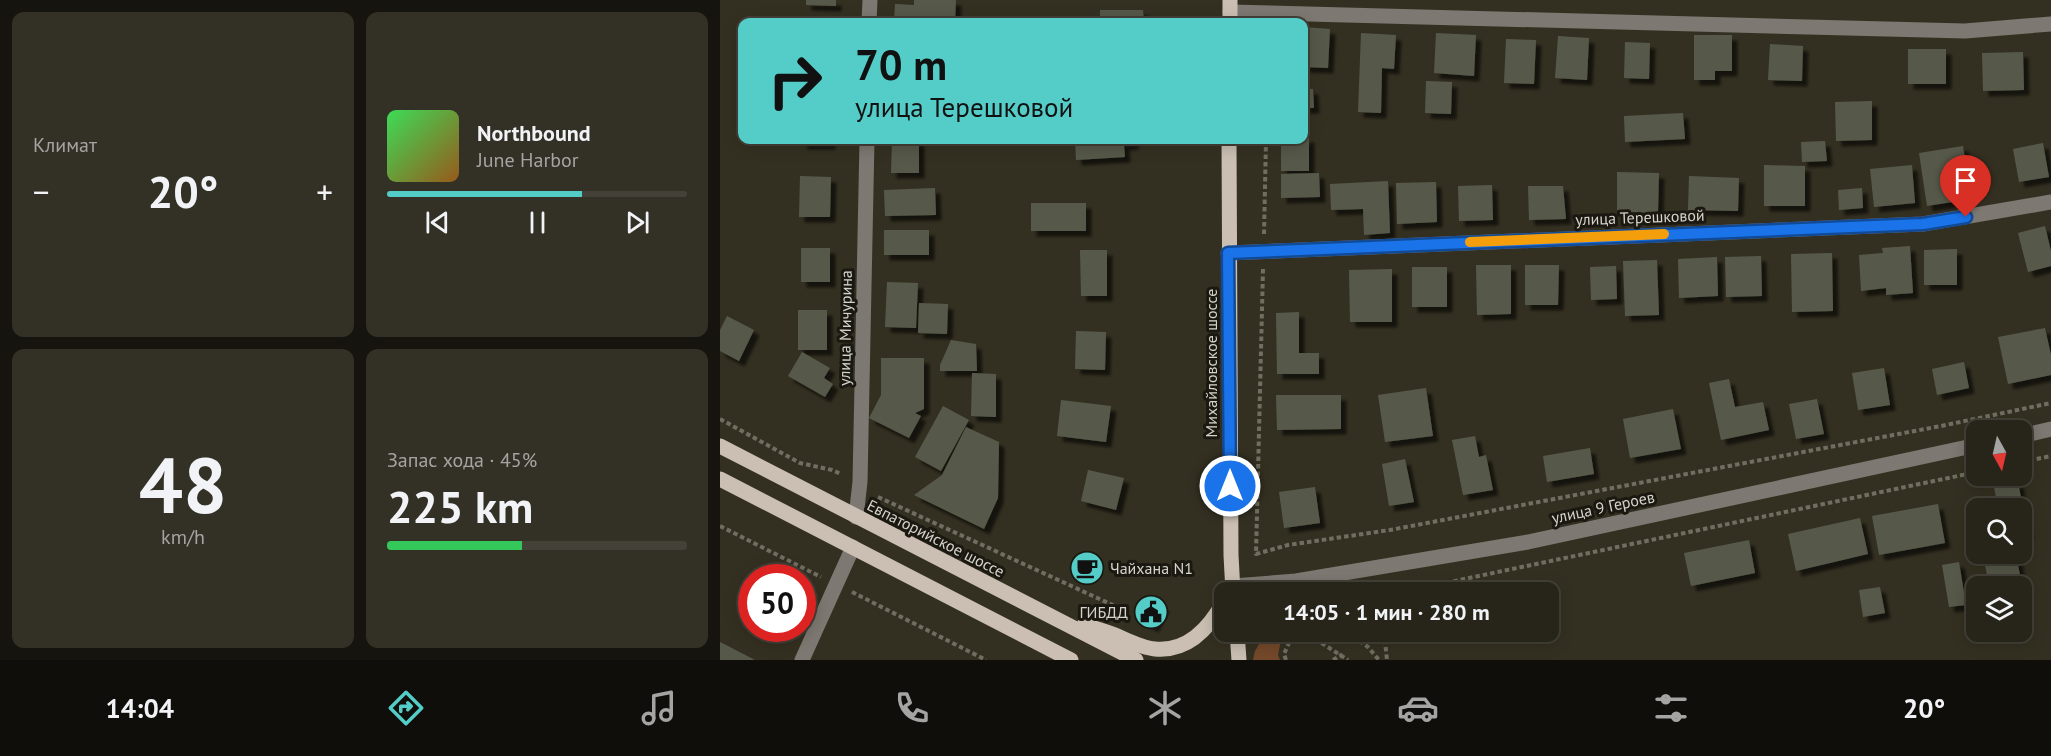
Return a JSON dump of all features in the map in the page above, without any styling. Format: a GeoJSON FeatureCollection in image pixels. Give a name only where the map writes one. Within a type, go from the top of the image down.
{"type":"FeatureCollection","features":[{"type":"Feature","properties":{"kind":"main road","name":"Михайловское шоссе"},"geometry":{"type":"LineString","coordinates":[[1229,144],[1232,582]]}},
{"type":"Feature","properties":{"kind":"main road","name":"Евпаторийское шоссе"},"geometry":{"type":"LineString","coordinates":[[720,446],[1136,660]]}},
{"type":"Feature","properties":{"kind":"main road"},"geometry":{"type":"LineString","coordinates":[[720,479],[1071,660]]}},
{"type":"Feature","properties":{"kind":"main road"},"geometry":{"type":"LineString","coordinates":[[1039,611],[1155,649],[1175,648],[1193,640],[1214,618]]}},
{"type":"Feature","properties":{"kind":"main road"},"geometry":{"type":"LineString","coordinates":[[1238,642],[1239,660]]}},
{"type":"Feature","properties":{"kind":"street"},"geometry":{"type":"LineString","coordinates":[[870,0],[870,18]]}},
{"type":"Feature","properties":{"kind":"street"},"geometry":{"type":"LineString","coordinates":[[1230,12],[1953,31],[2051,24]]}},
{"type":"Feature","properties":{"kind":"street","name":"улица Мичурина"},"geometry":{"type":"LineString","coordinates":[[856,517],[860,483],[867,144]]}},
{"type":"Feature","properties":{"kind":"street","name":"улица Терешковой"},"geometry":{"type":"LineString","coordinates":[[1228,253],[1923,224],[2051,202]]}},
{"type":"Feature","properties":{"kind":"street"},"geometry":{"type":"LineString","coordinates":[[2032,433],[2051,429]]}},
{"type":"Feature","properties":{"kind":"street","name":"улица 9 Героев"},"geometry":{"type":"LineString","coordinates":[[1289,582],[1528,542],[1966,447]]}},
{"type":"Feature","properties":{"kind":"street"},"geometry":{"type":"LineString","coordinates":[[802,660],[853,547]]}},
{"type":"Feature","properties":{"kind":"path"},"geometry":{"type":"LineString","coordinates":[[1266,144],[1256,554],[1288,545],[1390,530],[1941,426],[2051,403]]}},
{"type":"Feature","properties":{"kind":"path"},"geometry":{"type":"LineString","coordinates":[[720,419],[800,463],[832,470],[860,483],[881,500],[1117,607]]}},
{"type":"Feature","properties":{"kind":"path"},"geometry":{"type":"LineString","coordinates":[[2032,460],[2051,456]]}},
{"type":"Feature","properties":{"kind":"path"},"geometry":{"type":"LineString","coordinates":[[1450,582],[1966,474]]}},
{"type":"Feature","properties":{"kind":"path"},"geometry":{"type":"LineString","coordinates":[[1286,660],[1284,654],[1289,642]]}},
{"type":"Feature","properties":{"kind":"path"},"geometry":{"type":"LineString","coordinates":[[1320,642],[1348,660]]}},
{"type":"Feature","properties":{"kind":"path"},"geometry":{"type":"LineString","coordinates":[[1361,642],[1379,660]]}},
{"type":"Feature","properties":{"kind":"path"},"geometry":{"type":"LineString","coordinates":[[1385,642],[1387,660]]}},
{"type":"Feature","properties":{"kind":"path"},"geometry":{"type":"LineString","coordinates":[[1333,660],[1342,657]]}},
{"type":"Feature","properties":{"kind":"shaded area"},"geometry":{"type":"Polygon","coordinates":[[[1260,642],[1281,642],[1278,655],[1280,660],[1253,660],[1260,642]]]}},
{"type":"Feature","properties":{"kind":"building"},"geometry":{"type":"Polygon","coordinates":[[[806,0],[836,0],[836,6],[806,5],[806,0]]]}},
{"type":"Feature","properties":{"kind":"building"},"geometry":{"type":"Polygon","coordinates":[[[914,0],[956,0],[955,18],[894,18],[895,4],[914,5],[914,0]]]}},
{"type":"Feature","properties":{"kind":"building"},"geometry":{"type":"Polygon","coordinates":[[[1100,10],[1143,10],[1144,18],[1100,18],[1100,10]]]}},
{"type":"Feature","properties":{"kind":"building"},"geometry":{"type":"Polygon","coordinates":[[[1308,27],[1330,29],[1328,68],[1308,67],[1308,27]]]}},
{"type":"Feature","properties":{"kind":"building"},"geometry":{"type":"Polygon","coordinates":[[[1361,33],[1396,35],[1394,69],[1382,68],[1381,113],[1358,112],[1361,33]]]}},
{"type":"Feature","properties":{"kind":"building"},"geometry":{"type":"Polygon","coordinates":[[[1436,33],[1476,35],[1474,76],[1434,73],[1436,33]]]}},
{"type":"Feature","properties":{"kind":"building"},"geometry":{"type":"Polygon","coordinates":[[[1694,35],[1732,35],[1732,71],[1715,71],[1715,80],[1694,80],[1694,35]]]}},
{"type":"Feature","properties":{"kind":"building"},"geometry":{"type":"Polygon","coordinates":[[[1558,36],[1589,38],[1587,80],[1555,78],[1558,36]]]}},
{"type":"Feature","properties":{"kind":"building"},"geometry":{"type":"Polygon","coordinates":[[[1506,39],[1536,40],[1534,84],[1504,83],[1506,39]]]}},
{"type":"Feature","properties":{"kind":"building"},"geometry":{"type":"Polygon","coordinates":[[[1625,42],[1650,43],[1649,79],[1624,78],[1625,42]]]}},
{"type":"Feature","properties":{"kind":"building"},"geometry":{"type":"Polygon","coordinates":[[[1770,44],[1803,46],[1802,81],[1768,80],[1770,44]]]}},
{"type":"Feature","properties":{"kind":"building"},"geometry":{"type":"Polygon","coordinates":[[[1908,49],[1946,49],[1946,84],[1908,84],[1908,49]]]}},
{"type":"Feature","properties":{"kind":"building"},"geometry":{"type":"Polygon","coordinates":[[[2023,52],[2024,90],[1983,91],[1982,53],[2023,52]]]}},
{"type":"Feature","properties":{"kind":"building"},"geometry":{"type":"Polygon","coordinates":[[[1426,81],[1452,82],[1451,114],[1425,113],[1426,81]]]}},
{"type":"Feature","properties":{"kind":"building"},"geometry":{"type":"Polygon","coordinates":[[[1308,89],[1313,89],[1314,108],[1308,108],[1308,89]]]}},
{"type":"Feature","properties":{"kind":"building"},"geometry":{"type":"Polygon","coordinates":[[[1872,101],[1872,140],[1836,141],[1835,102],[1872,101]]]}},
{"type":"Feature","properties":{"kind":"building"},"geometry":{"type":"Polygon","coordinates":[[[1683,113],[1685,139],[1625,142],[1624,116],[1683,113]]]}},
{"type":"Feature","properties":{"kind":"building"},"geometry":{"type":"Polygon","coordinates":[[[1309,137],[1309,171],[1281,171],[1281,144],[1308,144],[1309,137]]]}},
{"type":"Feature","properties":{"kind":"building"},"geometry":{"type":"Polygon","coordinates":[[[1825,141],[1827,161],[1802,162],[1801,142],[1825,141]]]}},
{"type":"Feature","properties":{"kind":"building"},"geometry":{"type":"Polygon","coordinates":[[[2043,143],[2049,177],[2019,182],[2013,149],[2043,143]]]}},
{"type":"Feature","properties":{"kind":"building"},"geometry":{"type":"Polygon","coordinates":[[[892,144],[919,144],[919,173],[891,173],[892,144]]]}},
{"type":"Feature","properties":{"kind":"building"},"geometry":{"type":"Polygon","coordinates":[[[1075,144],[1133,144],[1124,145],[1125,157],[1076,160],[1075,144]]]}},
{"type":"Feature","properties":{"kind":"building"},"geometry":{"type":"Polygon","coordinates":[[[1963,146],[1971,199],[1927,206],[1919,153],[1963,146]]]}},
{"type":"Feature","properties":{"kind":"building"},"geometry":{"type":"Polygon","coordinates":[[[1764,165],[1805,166],[1805,206],[1764,206],[1764,165]]]}},
{"type":"Feature","properties":{"kind":"building"},"geometry":{"type":"Polygon","coordinates":[[[1912,165],[1915,203],[1874,207],[1870,169],[1912,165]]]}},
{"type":"Feature","properties":{"kind":"building"},"geometry":{"type":"Polygon","coordinates":[[[1617,172],[1659,173],[1658,213],[1617,212],[1617,172]]]}},
{"type":"Feature","properties":{"kind":"building"},"geometry":{"type":"Polygon","coordinates":[[[1319,173],[1320,197],[1281,198],[1281,174],[1319,173]]]}},
{"type":"Feature","properties":{"kind":"building"},"geometry":{"type":"Polygon","coordinates":[[[800,176],[831,177],[830,217],[799,217],[800,176]]]}},
{"type":"Feature","properties":{"kind":"building"},"geometry":{"type":"Polygon","coordinates":[[[1689,176],[1739,178],[1738,211],[1688,210],[1689,176]]]}},
{"type":"Feature","properties":{"kind":"building"},"geometry":{"type":"Polygon","coordinates":[[[1388,181],[1390,233],[1364,235],[1363,209],[1331,210],[1330,184],[1388,181]]]}},
{"type":"Feature","properties":{"kind":"building"},"geometry":{"type":"Polygon","coordinates":[[[1436,182],[1437,222],[1397,224],[1396,183],[1436,182]]]}},
{"type":"Feature","properties":{"kind":"building"},"geometry":{"type":"Polygon","coordinates":[[[1492,185],[1493,220],[1459,221],[1458,186],[1492,185]]]}},
{"type":"Feature","properties":{"kind":"building"},"geometry":{"type":"Polygon","coordinates":[[[1528,186],[1563,186],[1566,219],[1529,220],[1528,186]]]}},
{"type":"Feature","properties":{"kind":"building"},"geometry":{"type":"Polygon","coordinates":[[[935,188],[936,215],[885,216],[884,190],[935,188]]]}},
{"type":"Feature","properties":{"kind":"building"},"geometry":{"type":"Polygon","coordinates":[[[1862,188],[1863,208],[1839,210],[1838,190],[1862,188]]]}},
{"type":"Feature","properties":{"kind":"building"},"geometry":{"type":"Polygon","coordinates":[[[1031,203],[1086,203],[1086,231],[1031,231],[1031,203]]]}},
{"type":"Feature","properties":{"kind":"building"},"geometry":{"type":"Polygon","coordinates":[[[2045,226],[2051,251],[2051,266],[2028,272],[2018,233],[2045,226]]]}},
{"type":"Feature","properties":{"kind":"building"},"geometry":{"type":"Polygon","coordinates":[[[884,230],[929,230],[929,255],[884,255],[884,230]]]}},
{"type":"Feature","properties":{"kind":"building"},"geometry":{"type":"Polygon","coordinates":[[[1910,246],[1913,293],[1886,295],[1886,288],[1861,291],[1859,255],[1883,253],[1882,248],[1910,246]]]}},
{"type":"Feature","properties":{"kind":"building"},"geometry":{"type":"Polygon","coordinates":[[[801,248],[830,248],[830,282],[801,282],[801,248]]]}},
{"type":"Feature","properties":{"kind":"building"},"geometry":{"type":"Polygon","coordinates":[[[1957,249],[1957,285],[1924,285],[1924,250],[1957,249]]]}},
{"type":"Feature","properties":{"kind":"building"},"geometry":{"type":"Polygon","coordinates":[[[1080,250],[1107,250],[1107,296],[1081,296],[1080,250]]]}},
{"type":"Feature","properties":{"kind":"building"},"geometry":{"type":"Polygon","coordinates":[[[1832,253],[1833,311],[1792,312],[1791,254],[1832,253]]]}},
{"type":"Feature","properties":{"kind":"building"},"geometry":{"type":"Polygon","coordinates":[[[1761,256],[1762,296],[1726,297],[1725,257],[1761,256]]]}},
{"type":"Feature","properties":{"kind":"building"},"geometry":{"type":"Polygon","coordinates":[[[1717,257],[1718,296],[1679,298],[1678,259],[1717,257]]]}},
{"type":"Feature","properties":{"kind":"building"},"geometry":{"type":"Polygon","coordinates":[[[1657,260],[1659,315],[1625,316],[1623,261],[1657,260]]]}},
{"type":"Feature","properties":{"kind":"building"},"geometry":{"type":"Polygon","coordinates":[[[1476,265],[1511,265],[1511,314],[1477,315],[1476,265]]]}},
{"type":"Feature","properties":{"kind":"building"},"geometry":{"type":"Polygon","coordinates":[[[1525,265],[1559,265],[1558,305],[1525,305],[1525,265]]]}},
{"type":"Feature","properties":{"kind":"building"},"geometry":{"type":"Polygon","coordinates":[[[1616,266],[1617,299],[1591,300],[1590,267],[1616,266]]]}},
{"type":"Feature","properties":{"kind":"building"},"geometry":{"type":"Polygon","coordinates":[[[1412,267],[1447,267],[1447,307],[1412,307],[1412,267]]]}},
{"type":"Feature","properties":{"kind":"building"},"geometry":{"type":"Polygon","coordinates":[[[1392,269],[1392,322],[1350,322],[1349,270],[1392,269]]]}},
{"type":"Feature","properties":{"kind":"building"},"geometry":{"type":"Polygon","coordinates":[[[887,282],[918,283],[916,328],[885,327],[887,282]]]}},
{"type":"Feature","properties":{"kind":"building"},"geometry":{"type":"Polygon","coordinates":[[[919,303],[948,304],[947,334],[918,333],[919,303]]]}},
{"type":"Feature","properties":{"kind":"building"},"geometry":{"type":"Polygon","coordinates":[[[798,310],[827,310],[827,350],[798,350],[798,310]]]}},
{"type":"Feature","properties":{"kind":"building"},"geometry":{"type":"Polygon","coordinates":[[[1299,312],[1299,353],[1319,353],[1319,374],[1277,374],[1276,313],[1299,312]]]}},
{"type":"Feature","properties":{"kind":"building"},"geometry":{"type":"Polygon","coordinates":[[[727,316],[754,330],[739,361],[720,351],[720,330],[727,316]]]}},
{"type":"Feature","properties":{"kind":"building"},"geometry":{"type":"Polygon","coordinates":[[[2045,328],[2051,355],[2051,375],[2008,384],[1998,337],[2045,328]]]}},
{"type":"Feature","properties":{"kind":"building"},"geometry":{"type":"Polygon","coordinates":[[[1076,331],[1106,332],[1105,370],[1075,369],[1076,331]]]}},
{"type":"Feature","properties":{"kind":"building"},"geometry":{"type":"Polygon","coordinates":[[[951,340],[976,344],[977,371],[940,371],[940,365],[951,340]]]}},
{"type":"Feature","properties":{"kind":"building"},"geometry":{"type":"Polygon","coordinates":[[[802,352],[830,368],[824,378],[833,384],[825,397],[788,376],[802,352]]]}},
{"type":"Feature","properties":{"kind":"building"},"geometry":{"type":"Polygon","coordinates":[[[881,358],[924,358],[924,409],[915,413],[921,416],[909,438],[869,418],[881,395],[881,358]]]}},
{"type":"Feature","properties":{"kind":"building"},"geometry":{"type":"Polygon","coordinates":[[[1964,362],[1969,388],[1937,395],[1932,369],[1964,362]]]}},
{"type":"Feature","properties":{"kind":"building"},"geometry":{"type":"Polygon","coordinates":[[[1884,368],[1890,405],[1858,410],[1852,373],[1884,368]]]}},
{"type":"Feature","properties":{"kind":"building"},"geometry":{"type":"Polygon","coordinates":[[[972,373],[996,374],[996,417],[971,416],[972,373]]]}},
{"type":"Feature","properties":{"kind":"building"},"geometry":{"type":"Polygon","coordinates":[[[1729,379],[1735,407],[1763,402],[1769,430],[1721,440],[1709,383],[1729,379]]]}},
{"type":"Feature","properties":{"kind":"building"},"geometry":{"type":"Polygon","coordinates":[[[1426,388],[1433,436],[1385,442],[1378,395],[1426,388]]]}},
{"type":"Feature","properties":{"kind":"building"},"geometry":{"type":"Polygon","coordinates":[[[1276,395],[1341,395],[1341,429],[1277,430],[1276,395]]]}},
{"type":"Feature","properties":{"kind":"building"},"geometry":{"type":"Polygon","coordinates":[[[1817,399],[1824,434],[1796,439],[1789,404],[1817,399]]]}},
{"type":"Feature","properties":{"kind":"building"},"geometry":{"type":"Polygon","coordinates":[[[1061,400],[1111,406],[1106,442],[1057,436],[1061,400]]]}},
{"type":"Feature","properties":{"kind":"building"},"geometry":{"type":"Polygon","coordinates":[[[943,406],[969,420],[941,471],[915,457],[943,406]]]}},
{"type":"Feature","properties":{"kind":"building"},"geometry":{"type":"Polygon","coordinates":[[[1673,409],[1681,449],[1630,458],[1623,419],[1673,409]]]}},
{"type":"Feature","properties":{"kind":"building"},"geometry":{"type":"Polygon","coordinates":[[[966,427],[999,442],[998,498],[984,529],[914,495],[942,475],[966,427]]]}},
{"type":"Feature","properties":{"kind":"building"},"geometry":{"type":"Polygon","coordinates":[[[1475,436],[1479,457],[1486,455],[1493,490],[1463,495],[1452,440],[1475,436]]]}},
{"type":"Feature","properties":{"kind":"building"},"geometry":{"type":"Polygon","coordinates":[[[1590,448],[1594,474],[1547,482],[1543,456],[1590,448]]]}},
{"type":"Feature","properties":{"kind":"building"},"geometry":{"type":"Polygon","coordinates":[[[1405,459],[1414,502],[1389,506],[1382,464],[1405,459]]]}},
{"type":"Feature","properties":{"kind":"building"},"geometry":{"type":"Polygon","coordinates":[[[1088,470],[1124,478],[1116,510],[1081,501],[1088,470]]]}},
{"type":"Feature","properties":{"kind":"building"},"geometry":{"type":"Polygon","coordinates":[[[2019,486],[2021,498],[1996,498],[1994,487],[2019,486]]]}},
{"type":"Feature","properties":{"kind":"building"},"geometry":{"type":"Polygon","coordinates":[[[1315,487],[1320,523],[1284,528],[1279,492],[1315,487]]]}},
{"type":"Feature","properties":{"kind":"building"},"geometry":{"type":"Polygon","coordinates":[[[1938,504],[1945,543],[1879,555],[1872,516],[1938,504]]]}},
{"type":"Feature","properties":{"kind":"building"},"geometry":{"type":"Polygon","coordinates":[[[1860,518],[1868,554],[1796,571],[1788,534],[1860,518]]]}},
{"type":"Feature","properties":{"kind":"building"},"geometry":{"type":"Polygon","coordinates":[[[1749,540],[1755,573],[1691,586],[1684,553],[1749,540]]]}},
{"type":"Feature","properties":{"kind":"building"},"geometry":{"type":"Polygon","coordinates":[[[1959,562],[1966,605],[1949,607],[1942,565],[1959,562]]]}},
{"type":"Feature","properties":{"kind":"building"},"geometry":{"type":"Polygon","coordinates":[[[1985,564],[2018,564],[2020,576],[1987,576],[1985,564]]]}},
{"type":"Feature","properties":{"kind":"building"},"geometry":{"type":"Polygon","coordinates":[[[1880,587],[1885,613],[1863,617],[1859,590],[1880,587]]]}},
{"type":"Feature","properties":{"kind":"building","name":"ГИБДД"},"geometry":{"type":"Polygon","coordinates":[[[1148,598],[1164,606],[1153,627],[1137,618],[1148,598]]]}},
{"type":"Feature","properties":{"kind":"building"},"geometry":{"type":"Polygon","coordinates":[[[720,642],[726,645],[755,660],[720,660],[720,642]]]}},
{"type":"Feature","properties":{"kind":"slow traffic"},"geometry":{"type":"LineString","coordinates":[[1470,242],[1664,234]]}},
{"type":"Feature","properties":{"kind":"place","name":"Чайхана N1"},"geometry":{"type":"Point","coordinates":[1087,568]}},
{"type":"Feature","properties":{"kind":"place","name":"ГИБДД"},"geometry":{"type":"Point","coordinates":[1151,612]}},
{"type":"Feature","properties":{"kind":"route"},"geometry":{"type":"LineString","coordinates":[[1230,486],[1228,253],[1923,224],[1966,217]]}}]}
